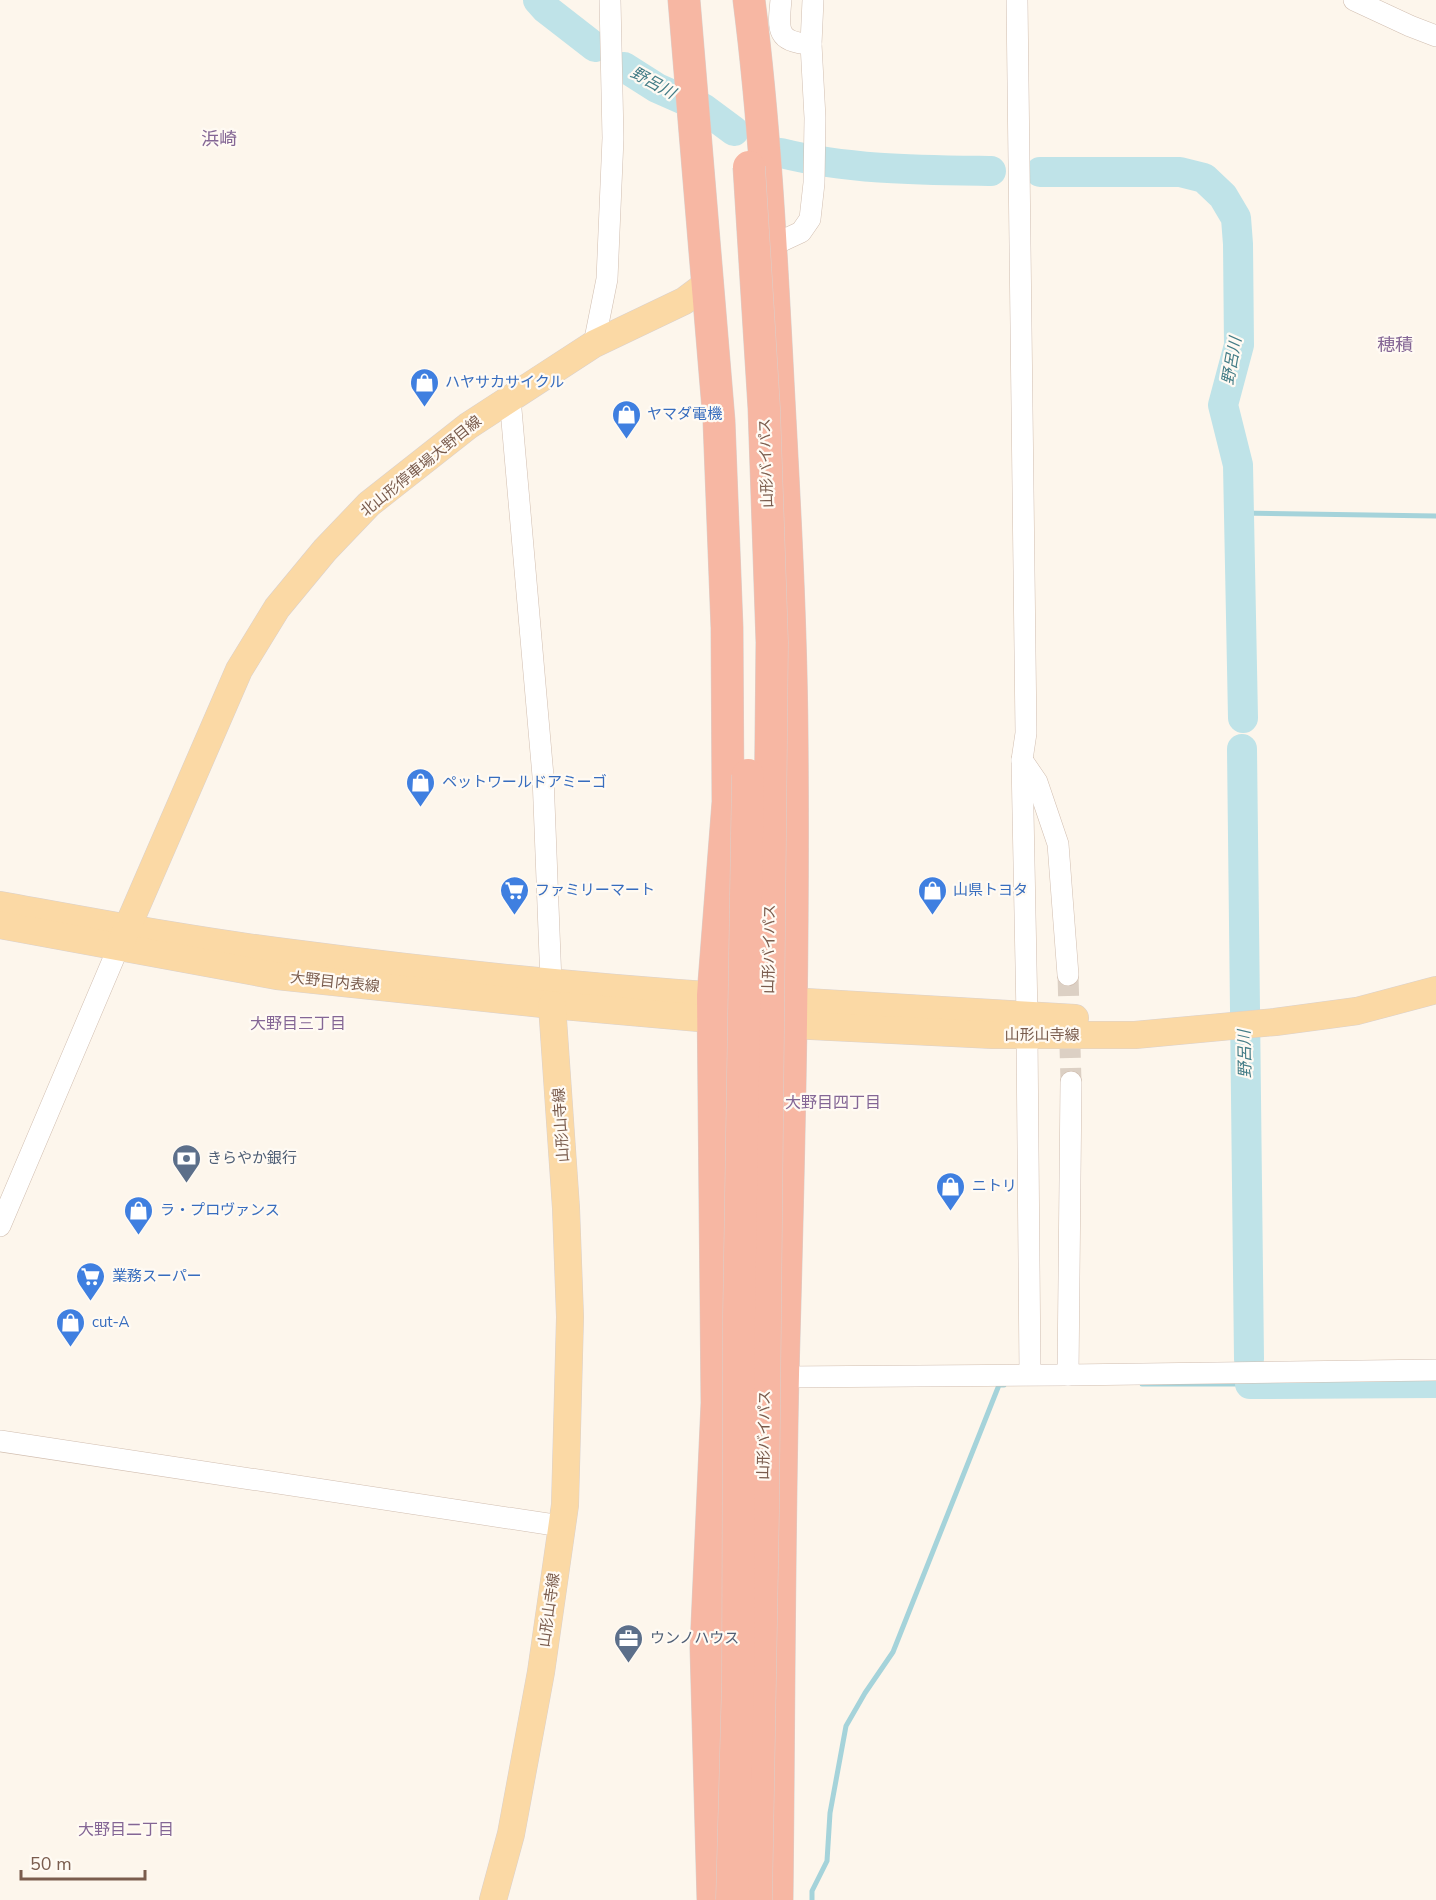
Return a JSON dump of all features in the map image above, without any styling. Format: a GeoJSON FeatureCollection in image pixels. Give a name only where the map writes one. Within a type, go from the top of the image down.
{"type":"FeatureCollection","features":[{"type":"Feature","properties":{"kind":"highway"},"geometry":{"type":"LineString","coordinates":[[684,0],[720,444],[726,628],[728,802],[713,1007],[717,1403],[706,1648],[713,1900]]}},
{"type":"Feature","properties":{"kind":"highway","name":"山形バイパス"},"geometry":{"type":"LineString","coordinates":[[705,0],[731,311],[744,570],[748,752],[739,1315],[738,1681],[732,1900]]}},
{"type":"Feature","properties":{"kind":"highway","name":"山形バイパス"},"geometry":{"type":"LineString","coordinates":[[730,0],[749,167],[757,280],[772,642],[756,1900]]}},
{"type":"Feature","properties":{"kind":"highway"},"geometry":{"type":"LineString","coordinates":[[749,0],[771,246],[786,519],[792,732],[791,1013],[783,1377],[777,1900]]}},
{"type":"Feature","properties":{"kind":"main road","name":"北山形停車場大野目線"},"geometry":{"type":"LineString","coordinates":[[123,937],[239,670],[277,608],[326,550],[369,504],[468,426],[594,344],[684,301],[708,283]]}},
{"type":"Feature","properties":{"kind":"main road"},"geometry":{"type":"LineString","coordinates":[[0,906],[123,937]]}},
{"type":"Feature","properties":{"kind":"main road"},"geometry":{"type":"LineString","coordinates":[[0,925],[123,937]]}},
{"type":"Feature","properties":{"kind":"main road","name":"大野目内表線"},"geometry":{"type":"LineString","coordinates":[[123,937],[277,976],[552,994]]}},
{"type":"Feature","properties":{"kind":"main road","name":"山形山寺線"},"geometry":{"type":"LineString","coordinates":[[493,1900],[513,1823],[541,1672],[565,1505],[570,1317],[566,1208],[552,994],[791,1013],[1027,1025],[1136,1035],[1275,1022],[1357,1011],[1436,990]]}},
{"type":"Feature","properties":{"kind":"street"},"geometry":{"type":"LineString","coordinates":[[594,344],[608,279],[613,138],[610,0]]}},
{"type":"Feature","properties":{"kind":"street"},"geometry":{"type":"LineString","coordinates":[[781,0],[780,31],[784,38],[796,44],[811,44]]}},
{"type":"Feature","properties":{"kind":"street"},"geometry":{"type":"LineString","coordinates":[[771,246],[801,232],[810,219],[814,183],[811,44],[813,0]]}},
{"type":"Feature","properties":{"kind":"street"},"geometry":{"type":"LineString","coordinates":[[1017,0],[1026,733],[1022,759],[1030,1374]]}},
{"type":"Feature","properties":{"kind":"street"},"geometry":{"type":"LineString","coordinates":[[1354,0],[1436,36]]}},
{"type":"Feature","properties":{"kind":"street"},"geometry":{"type":"LineString","coordinates":[[510,398],[543,776],[552,994]]}},
{"type":"Feature","properties":{"kind":"street"},"geometry":{"type":"LineString","coordinates":[[1022,759],[1037,782],[1058,844],[1068,975]]}},
{"type":"Feature","properties":{"kind":"street"},"geometry":{"type":"LineString","coordinates":[[0,1226],[123,937]]}},
{"type":"Feature","properties":{"kind":"street"},"geometry":{"type":"LineString","coordinates":[[1068,1376],[1071,1082]]}},
{"type":"Feature","properties":{"kind":"street"},"geometry":{"type":"LineString","coordinates":[[783,1377],[1030,1374],[1068,1376],[1436,1370]]}},
{"type":"Feature","properties":{"kind":"street"},"geometry":{"type":"LineString","coordinates":[[0,1441],[561,1526]]}},
{"type":"Feature","properties":{"kind":"waterway","name":"野呂川"},"geometry":{"type":"LineString","coordinates":[[538,0],[546,9],[595,47]]}},
{"type":"Feature","properties":{"kind":"waterway","name":"野呂川"},"geometry":{"type":"LineString","coordinates":[[624,67],[657,88],[682,99]]}},
{"type":"Feature","properties":{"kind":"waterway","name":"野呂川"},"geometry":{"type":"LineString","coordinates":[[703,108],[734,131]]}},
{"type":"Feature","properties":{"kind":"waterway","name":"野呂川"},"geometry":{"type":"LineString","coordinates":[[781,153],[859,166],[991,171]]}},
{"type":"Feature","properties":{"kind":"waterway","name":"野呂川"},"geometry":{"type":"LineString","coordinates":[[1040,172],[1180,172],[1204,178],[1223,196],[1236,218],[1239,345],[1223,405],[1238,465],[1243,718]]}},
{"type":"Feature","properties":{"kind":"waterway"},"geometry":{"type":"LineString","coordinates":[[1239,513],[1436,516]]}},
{"type":"Feature","properties":{"kind":"waterway","name":"野呂川"},"geometry":{"type":"LineString","coordinates":[[1242,749],[1249,1359]]}},
{"type":"Feature","properties":{"kind":"waterway","name":"野呂川"},"geometry":{"type":"LineString","coordinates":[[1250,1384],[1436,1383]]}},
{"type":"Feature","properties":{"kind":"waterway"},"geometry":{"type":"LineString","coordinates":[[1142,1384],[1250,1384]]}},
{"type":"Feature","properties":{"kind":"waterway"},"geometry":{"type":"LineString","coordinates":[[812,1900],[812,1891],[827,1861],[830,1813],[846,1726],[893,1652],[999,1385],[1004,1385]]}},
{"type":"Feature","properties":{"kind":"tunnel"},"geometry":{"type":"LineString","coordinates":[[1068,975],[1071,1082]]}},
{"type":"Feature","properties":{"kind":"place","name":"ハヤサカサイクル"},"geometry":{"type":"Point","coordinates":[424,408]}},
{"type":"Feature","properties":{"kind":"place","name":"ヤマダ電機"},"geometry":{"type":"Point","coordinates":[626,440]}},
{"type":"Feature","properties":{"kind":"place","name":"ペットワールドアミーゴ"},"geometry":{"type":"Point","coordinates":[421,808]}},
{"type":"Feature","properties":{"kind":"place","name":"ファミリーマート"},"geometry":{"type":"Point","coordinates":[514,916]}},
{"type":"Feature","properties":{"kind":"place","name":"山県トヨタ"},"geometry":{"type":"Point","coordinates":[932,916]}},
{"type":"Feature","properties":{"kind":"place","name":"きらやか銀行"},"geometry":{"type":"Point","coordinates":[186,1184]}},
{"type":"Feature","properties":{"kind":"place","name":"ニトリ"},"geometry":{"type":"Point","coordinates":[951,1212]}},
{"type":"Feature","properties":{"kind":"place","name":"ラ・プロヴァンス"},"geometry":{"type":"Point","coordinates":[139,1236]}},
{"type":"Feature","properties":{"kind":"place","name":"業務スーパー"},"geometry":{"type":"Point","coordinates":[91,1302]}},
{"type":"Feature","properties":{"kind":"place","name":"cut-A"},"geometry":{"type":"Point","coordinates":[71,1348]}},
{"type":"Feature","properties":{"kind":"place","name":"ウンノハウス"},"geometry":{"type":"Point","coordinates":[629,1664]}},
{"type":"Feature","properties":{"kind":"district","name":"浜崎"},"geometry":{"type":"Point","coordinates":[219,139]}},
{"type":"Feature","properties":{"kind":"district","name":"穂積"},"geometry":{"type":"Point","coordinates":[1395,345]}},
{"type":"Feature","properties":{"kind":"district","name":"大野目三丁目"},"geometry":{"type":"Point","coordinates":[298,1024]}},
{"type":"Feature","properties":{"kind":"district","name":"大野目四丁目"},"geometry":{"type":"Point","coordinates":[833,1103]}},
{"type":"Feature","properties":{"kind":"district","name":"大野目二丁目"},"geometry":{"type":"Point","coordinates":[126,1830]}}]}
